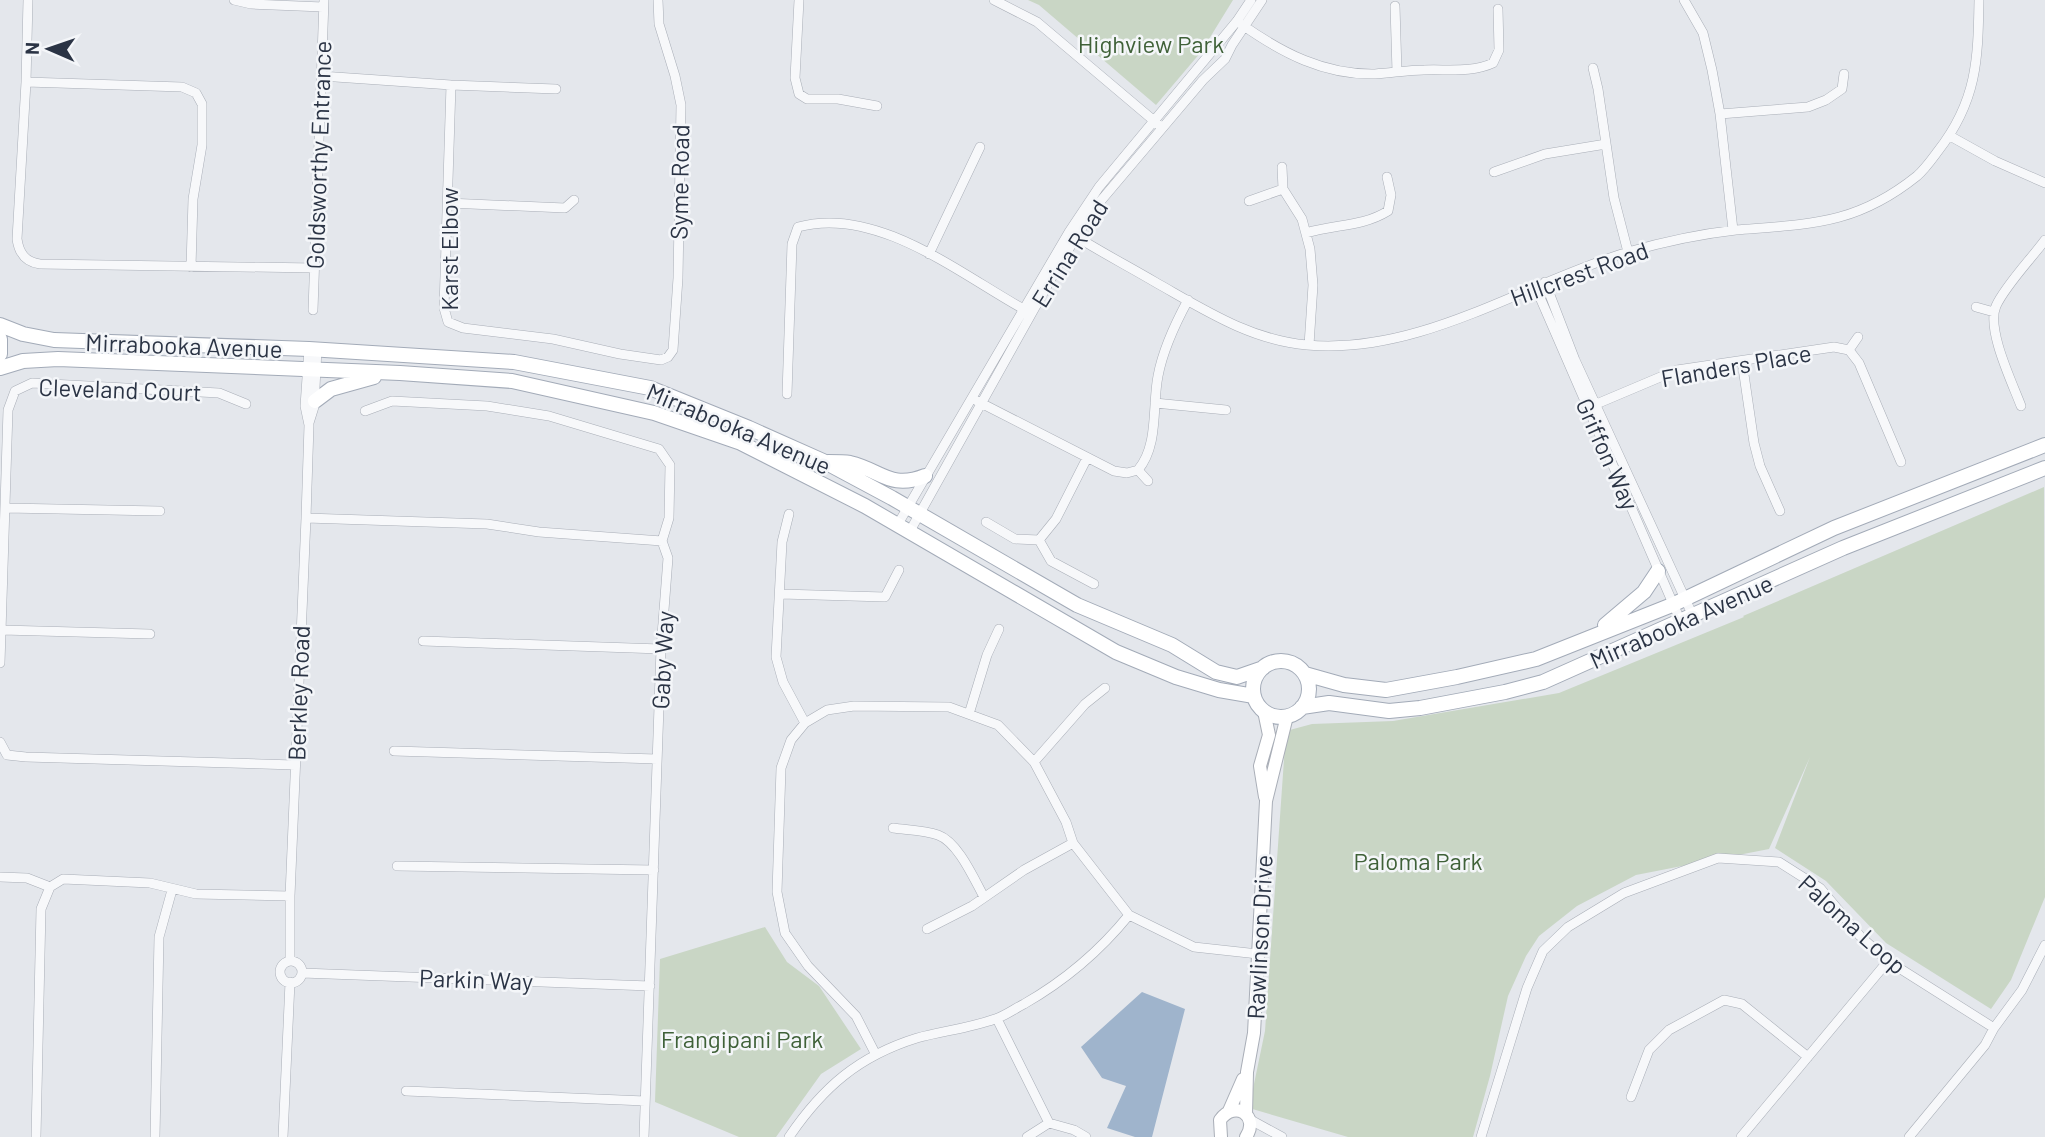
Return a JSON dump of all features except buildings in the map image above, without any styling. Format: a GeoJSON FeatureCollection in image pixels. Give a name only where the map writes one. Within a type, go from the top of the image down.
{"type":"FeatureCollection","features":[{"type":"Feature","properties":{"kind":"main road","name":"Mirrabooka Avenue"},"geometry":{"type":"LineString","coordinates":[[0,325],[23,334],[54,340],[313,349],[514,362],[650,388],[823,461],[1077,606],[1172,645],[1216,672],[1237,677],[1270,663],[1287,662],[1294,664],[1305,674],[1344,685],[1386,690],[1536,659],[1679,601],[1834,528],[2045,445]]}},
{"type":"Feature","properties":{"kind":"main road"},"geometry":{"type":"LineString","coordinates":[[0,339],[0,354]]}},
{"type":"Feature","properties":{"kind":"main road","name":"Mirrabooka Avenue"},"geometry":{"type":"LineString","coordinates":[[0,368],[23,361],[58,359],[400,373],[513,381],[654,413],[741,443],[904,528],[1116,652],[1176,677],[1219,690],[1254,696]]}},
{"type":"Feature","properties":{"kind":"main road"},"geometry":{"type":"LineString","coordinates":[[315,401],[331,389],[368,378],[400,373]]}},
{"type":"Feature","properties":{"kind":"main road"},"geometry":{"type":"LineString","coordinates":[[823,461],[851,463],[889,480],[912,481],[925,476]]}},
{"type":"Feature","properties":{"kind":"main road","name":"Mirrabooka Avenue"},"geometry":{"type":"LineString","coordinates":[[1287,716],[1302,707],[1329,703],[1399,710],[1422,708],[1543,682],[1843,548],[2041,472]]}},
{"type":"Feature","properties":{"kind":"main road"},"geometry":{"type":"LineString","coordinates":[[1584,640],[1623,612],[1653,582],[1658,571]]}},
{"type":"Feature","properties":{"kind":"main road"},"geometry":{"type":"LineString","coordinates":[[1263,668],[1255,681],[1254,696],[1264,711],[1279,717],[1287,716]]}},
{"type":"Feature","properties":{"kind":"main road"},"geometry":{"type":"LineString","coordinates":[[1302,707],[1309,691],[1305,674]]}},
{"type":"Feature","properties":{"kind":"street"},"geometry":{"type":"LineString","coordinates":[[28,0],[17,239],[23,256],[40,264],[314,268]]}},
{"type":"Feature","properties":{"kind":"street"},"geometry":{"type":"LineString","coordinates":[[234,0],[251,4],[323,4]]}},
{"type":"Feature","properties":{"kind":"street","name":"Syme Road"},"geometry":{"type":"LineString","coordinates":[[658,0],[659,24],[681,105],[678,278],[673,350],[668,357],[661,360]]}},
{"type":"Feature","properties":{"kind":"street"},"geometry":{"type":"LineString","coordinates":[[799,0],[795,78],[799,94],[807,99],[838,99],[877,106]]}},
{"type":"Feature","properties":{"kind":"street"},"geometry":{"type":"LineString","coordinates":[[994,0],[1037,22],[1159,124]]}},
{"type":"Feature","properties":{"kind":"street","name":"Errina Road"},"geometry":{"type":"LineString","coordinates":[[904,528],[1099,187],[1203,80],[1220,66],[1251,0]]}},
{"type":"Feature","properties":{"kind":"street","name":"Errina Road"},"geometry":{"type":"LineString","coordinates":[[1159,124],[1262,0]]}},
{"type":"Feature","properties":{"kind":"street"},"geometry":{"type":"LineString","coordinates":[[1684,0],[1703,33],[1720,114],[1734,230]]}},
{"type":"Feature","properties":{"kind":"street","name":"Hillcrest Road"},"geometry":{"type":"LineString","coordinates":[[1073,234],[1238,327],[1275,339],[1309,345],[1364,344],[1402,336],[1466,316],[1545,282],[1628,252],[1734,230],[1833,220],[1880,203],[1920,174],[1950,136],[1972,92],[1978,57],[1979,0]]}},
{"type":"Feature","properties":{"kind":"street","name":"Goldsworthy Entrance"},"geometry":{"type":"LineString","coordinates":[[313,310],[323,4]]}},
{"type":"Feature","properties":{"kind":"street"},"geometry":{"type":"LineString","coordinates":[[1395,6],[1397,72]]}},
{"type":"Feature","properties":{"kind":"street"},"geometry":{"type":"LineString","coordinates":[[1241,24],[1289,54],[1321,68],[1349,73],[1480,69],[1493,63],[1499,50],[1498,9]]}},
{"type":"Feature","properties":{"kind":"street"},"geometry":{"type":"LineString","coordinates":[[1592,68],[1598,89],[1614,198],[1628,252]]}},
{"type":"Feature","properties":{"kind":"street"},"geometry":{"type":"LineString","coordinates":[[1720,114],[1808,107],[1826,100],[1842,89],[1844,74]]}},
{"type":"Feature","properties":{"kind":"street"},"geometry":{"type":"LineString","coordinates":[[321,76],[556,89]]}},
{"type":"Feature","properties":{"kind":"street"},"geometry":{"type":"LineString","coordinates":[[26,82],[181,87],[196,93],[202,104],[202,145],[193,200],[191,267]]}},
{"type":"Feature","properties":{"kind":"street","name":"Karst Elbow"},"geometry":{"type":"LineString","coordinates":[[451,85],[444,308],[447,322],[463,328],[542,338],[661,360]]}},
{"type":"Feature","properties":{"kind":"street"},"geometry":{"type":"LineString","coordinates":[[1950,136],[2045,183]]}},
{"type":"Feature","properties":{"kind":"street"},"geometry":{"type":"LineString","coordinates":[[1494,172],[1568,148],[1605,144]]}},
{"type":"Feature","properties":{"kind":"street"},"geometry":{"type":"LineString","coordinates":[[929,254],[980,147]]}},
{"type":"Feature","properties":{"kind":"street"},"geometry":{"type":"LineString","coordinates":[[1282,167],[1283,189],[1302,219],[1310,249],[1313,285],[1309,345]]}},
{"type":"Feature","properties":{"kind":"street"},"geometry":{"type":"LineString","coordinates":[[1306,233],[1324,227],[1372,221],[1388,211],[1391,195],[1387,177]]}},
{"type":"Feature","properties":{"kind":"street"},"geometry":{"type":"LineString","coordinates":[[1249,201],[1283,189]]}},
{"type":"Feature","properties":{"kind":"street"},"geometry":{"type":"LineString","coordinates":[[448,203],[565,208],[574,200]]}},
{"type":"Feature","properties":{"kind":"street"},"geometry":{"type":"LineString","coordinates":[[787,394],[792,244],[799,227],[817,222],[864,226],[929,254],[1027,311]]}},
{"type":"Feature","properties":{"kind":"street"},"geometry":{"type":"LineString","coordinates":[[2021,406],[1994,329],[1994,312],[1999,300],[2045,240]]}},
{"type":"Feature","properties":{"kind":"street","name":"Griffon Way"},"geometry":{"type":"LineString","coordinates":[[1545,282],[1591,406],[1658,571],[1679,601],[1687,619]]}},
{"type":"Feature","properties":{"kind":"street","name":"Griffon Way"},"geometry":{"type":"LineString","coordinates":[[1535,286],[1687,619]]}},
{"type":"Feature","properties":{"kind":"street"},"geometry":{"type":"LineString","coordinates":[[976,401],[1114,471],[1126,473],[1138,470],[1149,452],[1161,362],[1188,300]]}},
{"type":"Feature","properties":{"kind":"street"},"geometry":{"type":"LineString","coordinates":[[1976,307],[1994,312]]}},
{"type":"Feature","properties":{"kind":"street"},"geometry":{"type":"LineString","coordinates":[[1858,337],[1849,350],[1859,363],[1901,462]]}},
{"type":"Feature","properties":{"kind":"street","name":"Flanders Place"},"geometry":{"type":"LineString","coordinates":[[1591,406],[1677,370],[1834,347],[1849,350]]}},
{"type":"Feature","properties":{"kind":"street","name":"Berkley Road"},"geometry":{"type":"LineString","coordinates":[[309,425],[305,407],[313,349]]}},
{"type":"Feature","properties":{"kind":"street"},"geometry":{"type":"LineString","coordinates":[[1742,361],[1754,443],[1760,466],[1780,511]]}},
{"type":"Feature","properties":{"kind":"street","name":"Berkley Road"},"geometry":{"type":"LineString","coordinates":[[290,961],[290,896],[309,425],[315,401],[312,369]]}},
{"type":"Feature","properties":{"kind":"street","name":"Cleveland Court"},"geometry":{"type":"LineString","coordinates":[[0,663],[8,410],[15,391],[32,383],[219,393],[246,404]]}},
{"type":"Feature","properties":{"kind":"street","name":"Gaby Way"},"geometry":{"type":"LineString","coordinates":[[365,411],[392,401],[487,406],[549,416],[659,449],[670,465],[669,518],[662,541],[668,558],[661,649],[644,1137]]}},
{"type":"Feature","properties":{"kind":"street","name":"Errina Road"},"geometry":{"type":"LineString","coordinates":[[913,510],[925,476],[976,401]]}},
{"type":"Feature","properties":{"kind":"street"},"geometry":{"type":"LineString","coordinates":[[1155,403],[1226,410]]}},
{"type":"Feature","properties":{"kind":"street"},"geometry":{"type":"LineString","coordinates":[[1039,540],[1056,519],[1087,458]]}},
{"type":"Feature","properties":{"kind":"street"},"geometry":{"type":"LineString","coordinates":[[1138,470],[1148,481]]}},
{"type":"Feature","properties":{"kind":"street"},"geometry":{"type":"LineString","coordinates":[[6,508],[160,511]]}},
{"type":"Feature","properties":{"kind":"street"},"geometry":{"type":"LineString","coordinates":[[789,514],[782,542],[776,657],[783,682],[806,723]]}},
{"type":"Feature","properties":{"kind":"street"},"geometry":{"type":"LineString","coordinates":[[306,518],[487,524],[539,532],[662,541]]}},
{"type":"Feature","properties":{"kind":"street"},"geometry":{"type":"LineString","coordinates":[[986,522],[1015,539],[1039,540]]}},
{"type":"Feature","properties":{"kind":"street"},"geometry":{"type":"LineString","coordinates":[[1039,540],[1051,561],[1094,584]]}},
{"type":"Feature","properties":{"kind":"street"},"geometry":{"type":"LineString","coordinates":[[781,594],[885,597],[899,570]]}},
{"type":"Feature","properties":{"kind":"street"},"geometry":{"type":"LineString","coordinates":[[969,714],[987,654],[999,629]]}},
{"type":"Feature","properties":{"kind":"street"},"geometry":{"type":"LineString","coordinates":[[2,630],[150,634]]}},
{"type":"Feature","properties":{"kind":"street"},"geometry":{"type":"LineString","coordinates":[[423,641],[661,649]]}},
{"type":"Feature","properties":{"kind":"street"},"geometry":{"type":"LineString","coordinates":[[1034,762],[1085,704],[1105,688]]}},
{"type":"Feature","properties":{"kind":"street"},"geometry":{"type":"LineString","coordinates":[[875,1054],[856,1016],[798,953],[785,933],[780,916],[777,892],[781,768],[791,740],[806,723],[827,710],[854,706],[949,707],[998,725],[1034,762],[1066,822],[1073,843],[1129,915],[1194,947],[1258,954]]}},
{"type":"Feature","properties":{"kind":"street","name":"Rawlinson Drive"},"geometry":{"type":"LineString","coordinates":[[1264,711],[1269,735],[1260,766],[1266,801]]}},
{"type":"Feature","properties":{"kind":"street","name":"Rawlinson Drive"},"geometry":{"type":"LineString","coordinates":[[1246,1137],[1250,1128],[1247,1117],[1247,1072],[1254,1033],[1266,801],[1287,716]]}},
{"type":"Feature","properties":{"kind":"street"},"geometry":{"type":"LineString","coordinates":[[0,742],[7,755],[26,757],[295,765]]}},
{"type":"Feature","properties":{"kind":"street"},"geometry":{"type":"LineString","coordinates":[[394,751],[657,759]]}},
{"type":"Feature","properties":{"kind":"street"},"geometry":{"type":"LineString","coordinates":[[893,828],[928,832],[945,838],[955,848],[984,897]]}},
{"type":"Feature","properties":{"kind":"street"},"geometry":{"type":"LineString","coordinates":[[927,929],[1073,843]]}},
{"type":"Feature","properties":{"kind":"street","name":"Paloma Loop"},"geometry":{"type":"LineString","coordinates":[[1481,1137],[1527,988],[1543,951],[1569,927],[1623,893],[1718,858],[1779,862],[1820,888],[1860,936],[1888,961],[1994,1028]]}},
{"type":"Feature","properties":{"kind":"street"},"geometry":{"type":"LineString","coordinates":[[397,866],[654,870]]}},
{"type":"Feature","properties":{"kind":"street"},"geometry":{"type":"LineString","coordinates":[[0,877],[27,878],[50,887]]}},
{"type":"Feature","properties":{"kind":"street"},"geometry":{"type":"LineString","coordinates":[[36,1137],[41,909],[50,887],[63,879],[149,883],[196,894],[290,896]]}},
{"type":"Feature","properties":{"kind":"street"},"geometry":{"type":"LineString","coordinates":[[155,1137],[159,937],[172,890]]}},
{"type":"Feature","properties":{"kind":"street"},"geometry":{"type":"LineString","coordinates":[[789,1137],[804,1115],[832,1084],[875,1054],[918,1038],[998,1019],[1042,994],[1092,958],[1129,915]]}},
{"type":"Feature","properties":{"kind":"street"},"geometry":{"type":"LineString","coordinates":[[1909,1137],[1985,1045],[2022,990],[2045,945]]}},
{"type":"Feature","properties":{"kind":"street"},"geometry":{"type":"LineString","coordinates":[[290,961],[299,964],[302,972],[298,980],[290,982],[283,979],[280,972],[283,964],[290,961]]}},
{"type":"Feature","properties":{"kind":"street"},"geometry":{"type":"LineString","coordinates":[[1741,1137],[1888,961]]}},
{"type":"Feature","properties":{"kind":"street","name":"Parkin Way"},"geometry":{"type":"LineString","coordinates":[[302,972],[650,986]]}},
{"type":"Feature","properties":{"kind":"street"},"geometry":{"type":"LineString","coordinates":[[283,1137],[290,982]]}},
{"type":"Feature","properties":{"kind":"street"},"geometry":{"type":"LineString","coordinates":[[1631,1097],[1649,1050],[1669,1030],[1724,1000],[1742,1004],[1808,1057]]}},
{"type":"Feature","properties":{"kind":"street"},"geometry":{"type":"LineString","coordinates":[[998,1019],[1049,1123]]}},
{"type":"Feature","properties":{"kind":"street","name":"Rawlinson Drive"},"geometry":{"type":"LineString","coordinates":[[1222,1136],[1220,1120],[1229,1111],[1247,1072]]}},
{"type":"Feature","properties":{"kind":"street"},"geometry":{"type":"LineString","coordinates":[[406,1091],[645,1101]]}},
{"type":"Feature","properties":{"kind":"street"},"geometry":{"type":"LineString","coordinates":[[1229,1111],[1238,1110],[1282,1137]]}},
{"type":"Feature","properties":{"kind":"street"},"geometry":{"type":"LineString","coordinates":[[1027,1137],[1049,1123],[1074,1130],[1086,1137]]}},
{"type":"Feature","properties":{"kind":"green space","name":"Highview Park"},"geometry":{"type":"Polygon","coordinates":[[[1028,0],[1233,0],[1201,52],[1156,105],[1039,5],[1028,0]]]}},
{"type":"Feature","properties":{"kind":"green space","name":"Paloma Park"},"geometry":{"type":"Polygon","coordinates":[[[2044,487],[2045,897],[2011,980],[1991,1009],[1886,943],[1826,881],[1775,848],[1810,757],[1769,849],[1636,875],[1577,906],[1539,936],[1526,956],[1508,996],[1473,1137],[1348,1137],[1249,1108],[1265,1031],[1286,731],[1312,724],[1393,721],[1559,693],[1744,617],[2044,487]]]}},
{"type":"Feature","properties":{"kind":"green space","name":"Frangipani Park"},"geometry":{"type":"Polygon","coordinates":[[[765,927],[787,962],[819,986],[861,1049],[821,1074],[776,1137],[739,1137],[655,1102],[660,959],[765,927]]]}},
{"type":"Feature","properties":{"kind":"water"},"geometry":{"type":"Polygon","coordinates":[[[1142,992],[1185,1009],[1152,1137],[1135,1137],[1107,1128],[1126,1086],[1102,1078],[1081,1047],[1142,992]]]}}]}
